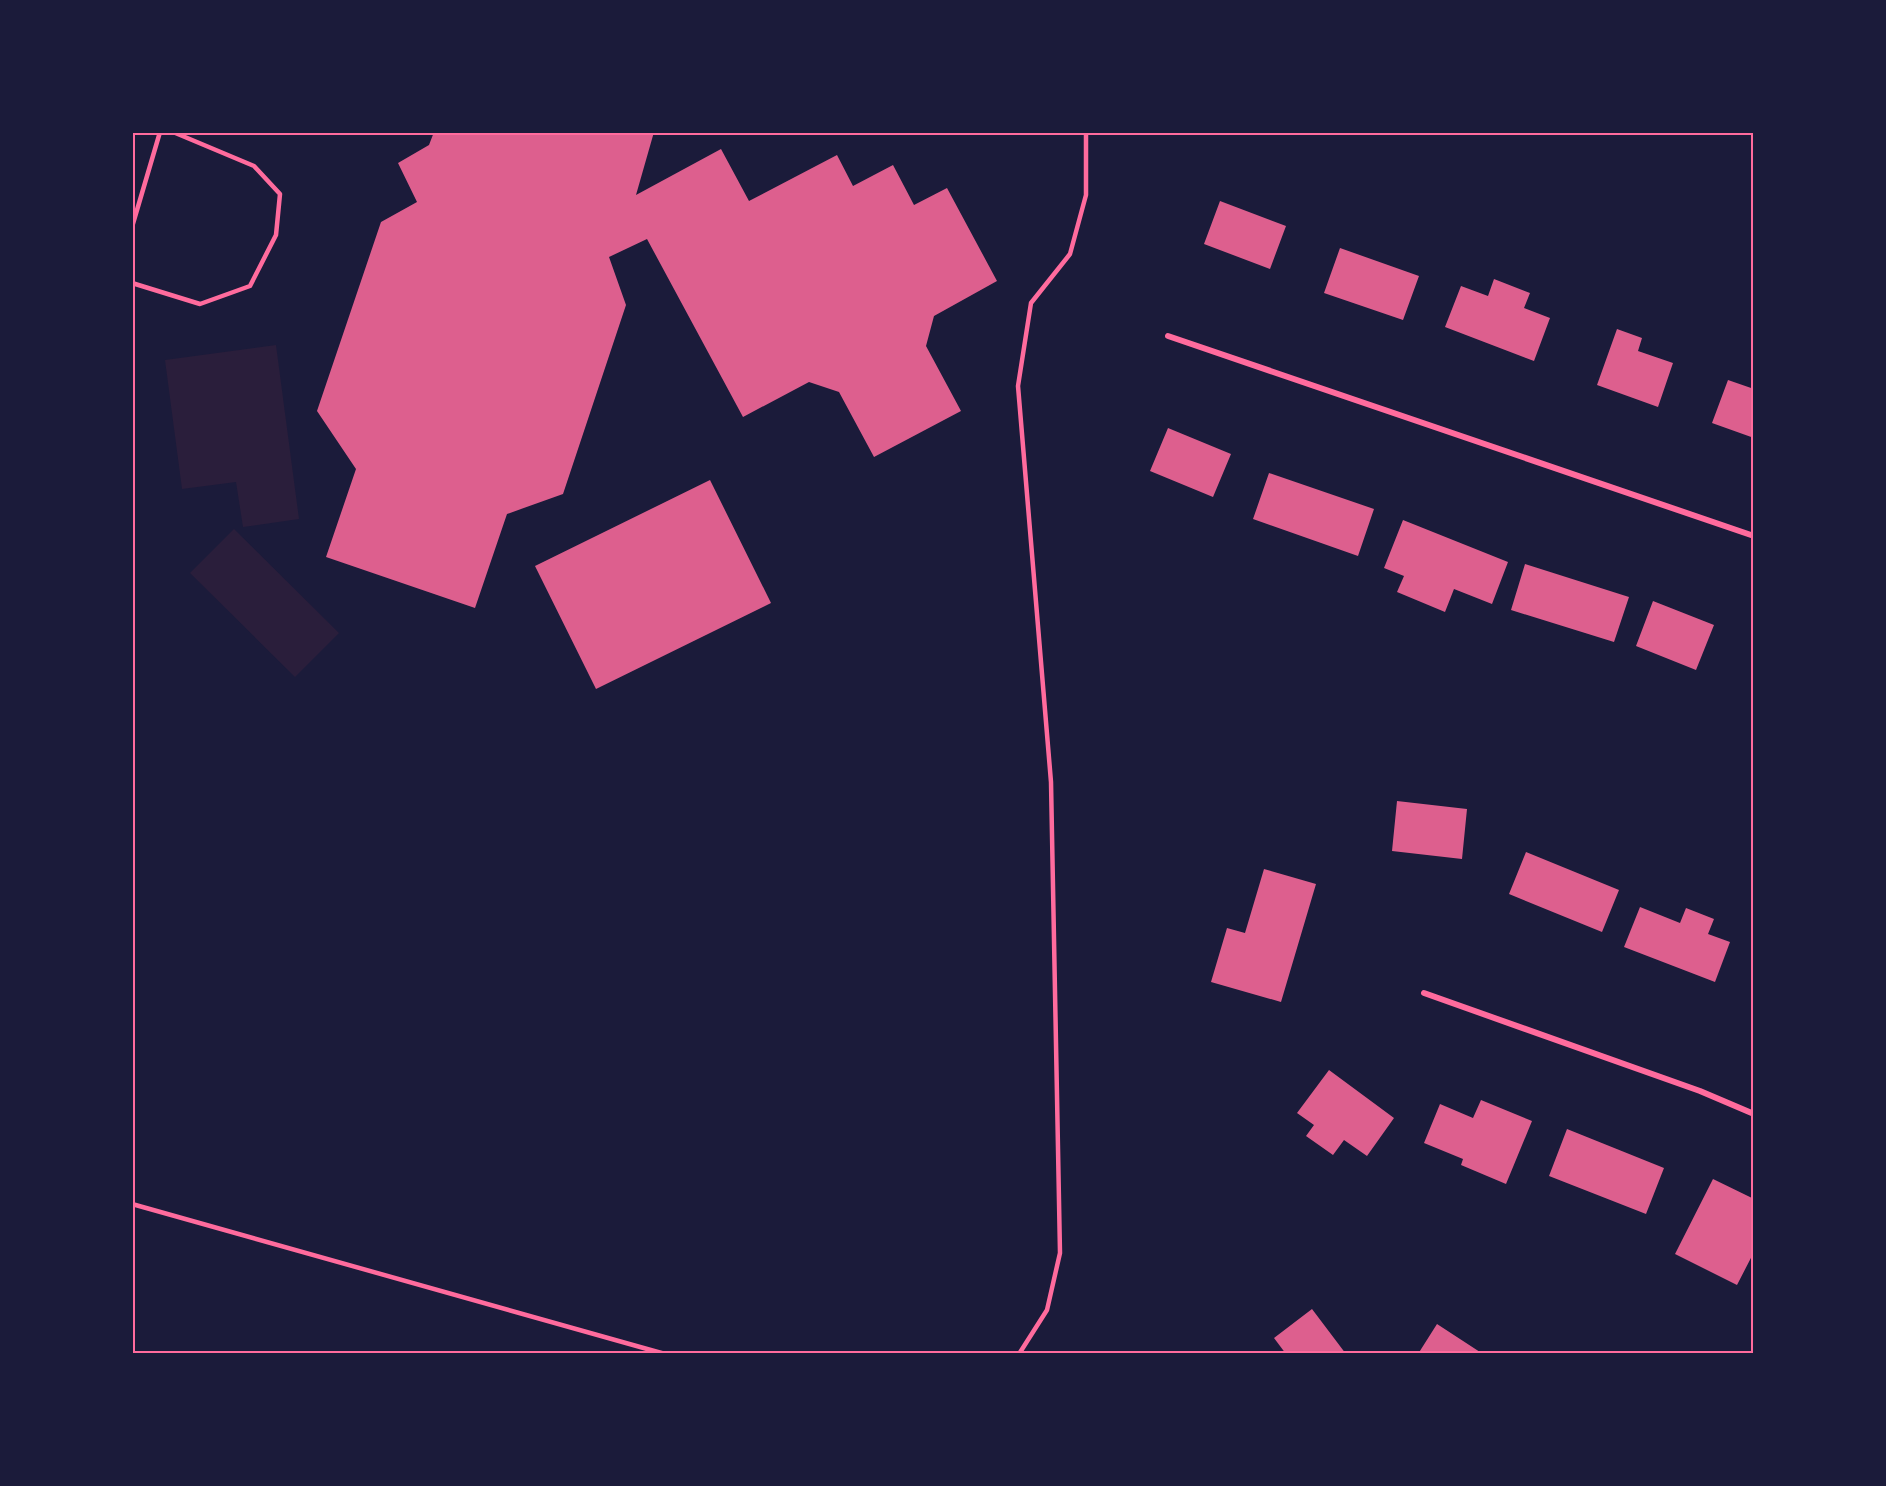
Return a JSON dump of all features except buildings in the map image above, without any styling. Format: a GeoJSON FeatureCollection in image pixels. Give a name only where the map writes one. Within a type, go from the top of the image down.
{"type":"FeatureCollection","features":[{"type":"Feature","properties":{"kind":"street"},"geometry":{"type":"LineString","coordinates":[[1168,336],[1754,536]]}},
{"type":"Feature","properties":{"kind":"street"},"geometry":{"type":"LineString","coordinates":[[1424,993],[1700,1090],[1754,1114]]}},
{"type":"Feature","properties":{"kind":"lane"},"geometry":{"type":"LineString","coordinates":[[132,227],[160,132]]}},
{"type":"Feature","properties":{"kind":"lane"},"geometry":{"type":"LineString","coordinates":[[132,283],[200,304],[250,286],[276,235],[280,194],[254,166],[173,132]]}},
{"type":"Feature","properties":{"kind":"lane"},"geometry":{"type":"LineString","coordinates":[[1019,1354],[1047,1310],[1060,1253],[1050,782],[1018,386],[1031,303],[1070,254],[1086,195],[1086,132]]}},
{"type":"Feature","properties":{"kind":"lane"},"geometry":{"type":"LineString","coordinates":[[132,1204],[665,1354]]}},
{"type":"Feature","properties":{"kind":"shaded area"},"geometry":{"type":"Polygon","coordinates":[[[276,345],[299,519],[243,527],[236,482],[182,489],[165,360],[276,345]]]}},
{"type":"Feature","properties":{"kind":"shaded area"},"geometry":{"type":"Polygon","coordinates":[[[234,529],[339,633],[295,677],[190,573],[234,529]]]}}]}
